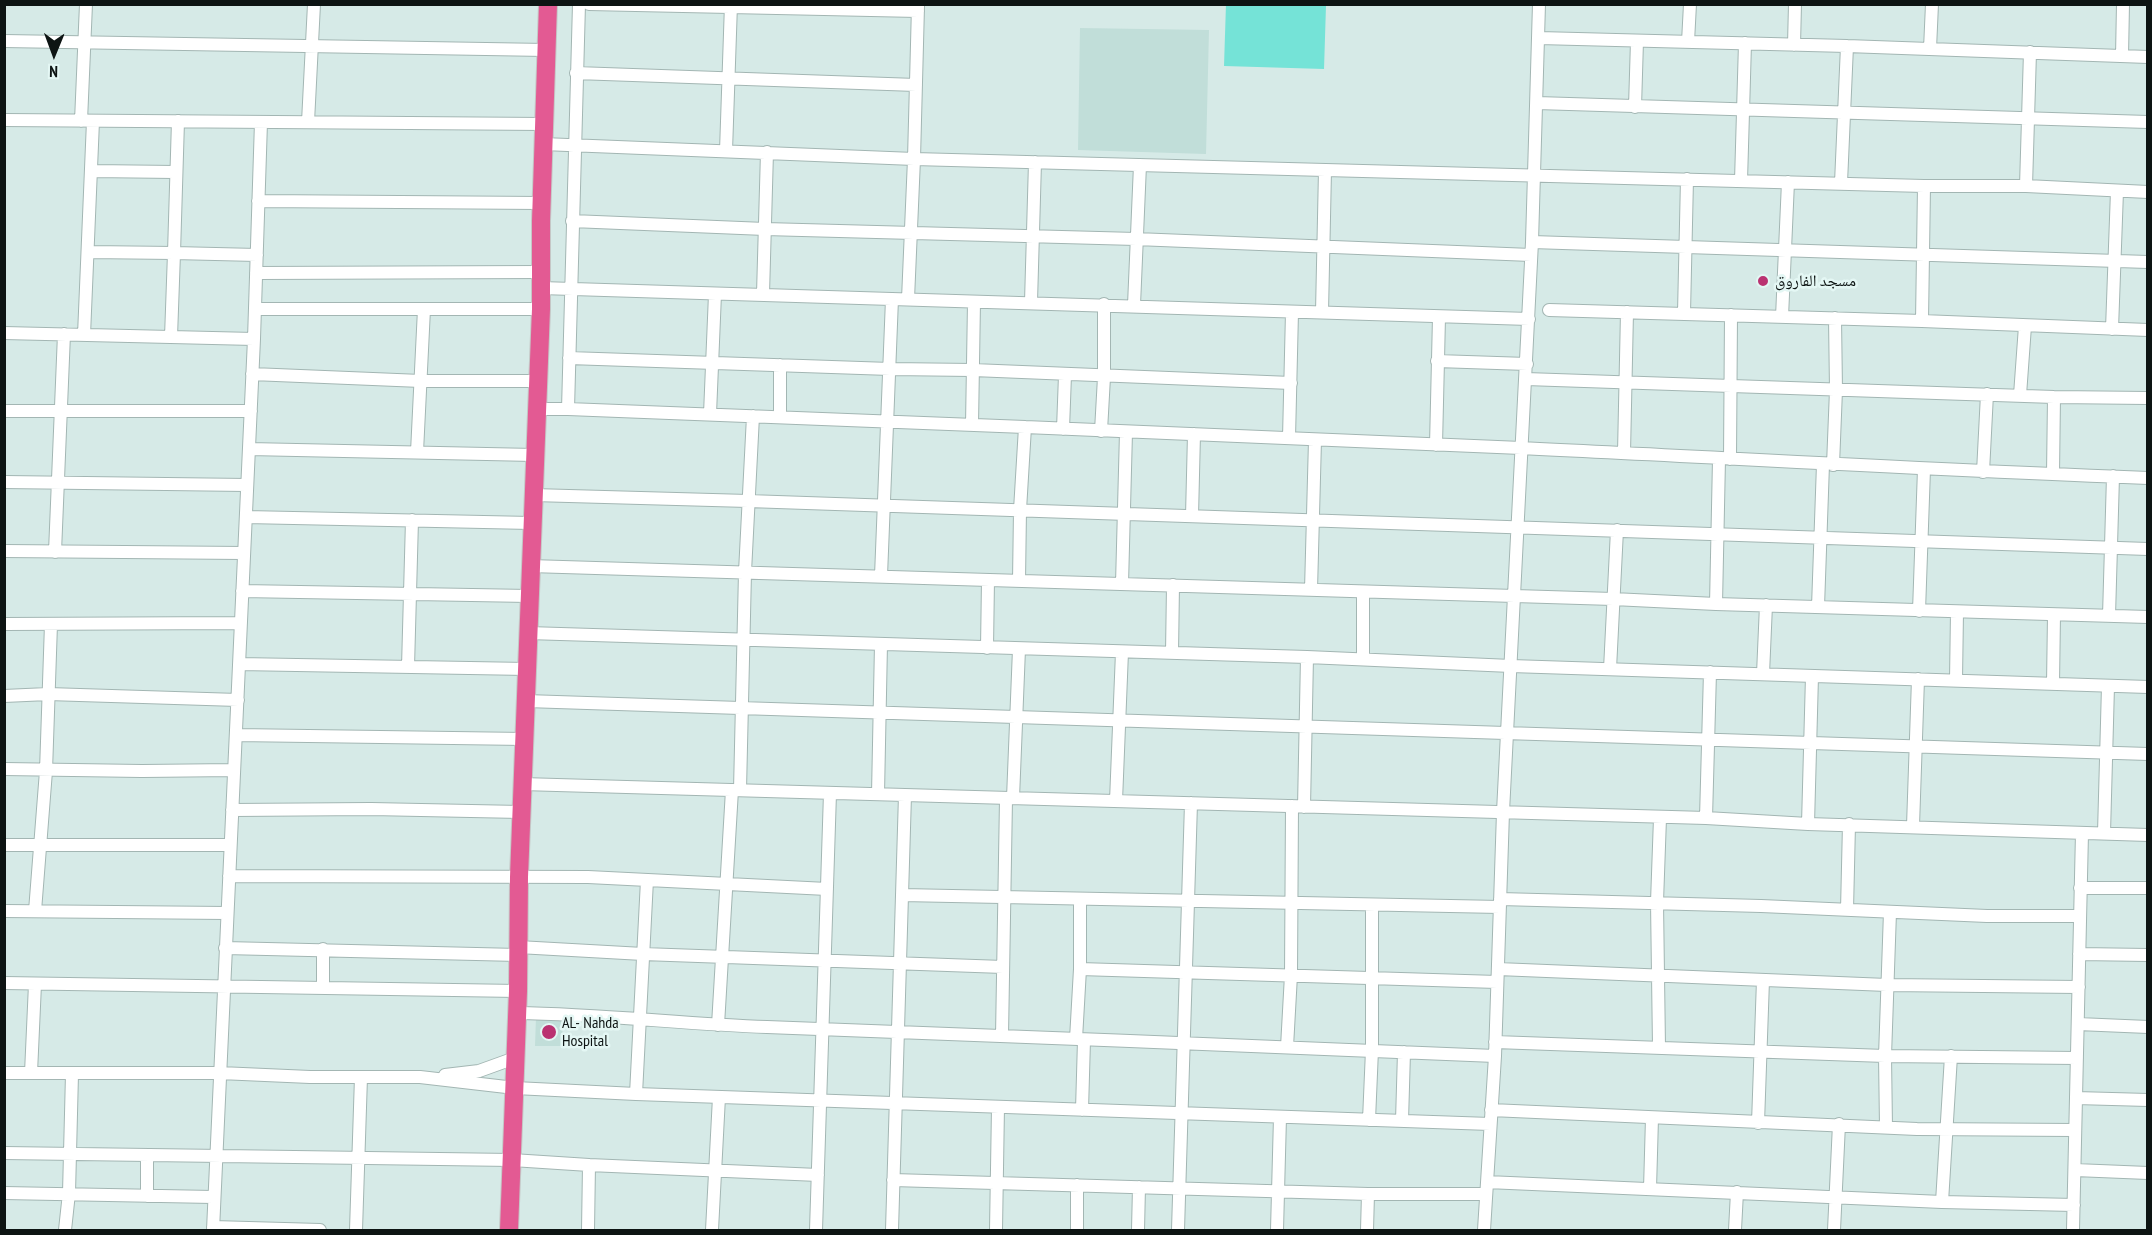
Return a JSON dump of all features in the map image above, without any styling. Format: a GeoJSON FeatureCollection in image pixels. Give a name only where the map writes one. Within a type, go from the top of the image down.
{"type":"FeatureCollection","features":[{"type":"Feature","properties":{"kind":"highway"},"geometry":{"type":"LineString","coordinates":[[509,1230],[531,523],[541,309],[548,4]]}},
{"type":"Feature","properties":{"kind":"street"},"geometry":{"type":"LineString","coordinates":[[84,335],[92,171],[87,121],[84,42],[86,4]]}},
{"type":"Feature","properties":{"kind":"street"},"geometry":{"type":"LineString","coordinates":[[308,122],[314,4]]}},
{"type":"Feature","properties":{"kind":"street"},"geometry":{"type":"LineString","coordinates":[[568,409],[579,4]]}},
{"type":"Feature","properties":{"kind":"street"},"geometry":{"type":"LineString","coordinates":[[589,4],[918,8],[908,299]]}},
{"type":"Feature","properties":{"kind":"street"},"geometry":{"type":"LineString","coordinates":[[1484,1230],[1495,1042],[1517,527],[1527,364],[1539,4]]}},
{"type":"Feature","properties":{"kind":"street"},"geometry":{"type":"LineString","coordinates":[[1689,42],[1690,4]]}},
{"type":"Feature","properties":{"kind":"street"},"geometry":{"type":"LineString","coordinates":[[1794,45],[1795,4]]}},
{"type":"Feature","properties":{"kind":"street"},"geometry":{"type":"LineString","coordinates":[[1930,49],[1932,4]]}},
{"type":"Feature","properties":{"kind":"street"},"geometry":{"type":"LineString","coordinates":[[2122,56],[2123,4]]}},
{"type":"Feature","properties":{"kind":"street"},"geometry":{"type":"LineString","coordinates":[[726,151],[731,6]]}},
{"type":"Feature","properties":{"kind":"street"},"geometry":{"type":"LineString","coordinates":[[1539,38],[2148,57]]}},
{"type":"Feature","properties":{"kind":"street"},"geometry":{"type":"LineString","coordinates":[[4,41],[546,50]]}},
{"type":"Feature","properties":{"kind":"street"},"geometry":{"type":"LineString","coordinates":[[1635,107],[1637,41]]}},
{"type":"Feature","properties":{"kind":"street"},"geometry":{"type":"LineString","coordinates":[[1741,180],[1745,43]]}},
{"type":"Feature","properties":{"kind":"street"},"geometry":{"type":"LineString","coordinates":[[1841,183],[1847,46]]}},
{"type":"Feature","properties":{"kind":"street"},"geometry":{"type":"LineString","coordinates":[[2026,186],[2030,52]]}},
{"type":"Feature","properties":{"kind":"street"},"geometry":{"type":"LineString","coordinates":[[576,73],[916,85]]}},
{"type":"Feature","properties":{"kind":"street"},"geometry":{"type":"LineString","coordinates":[[1537,104],[2148,122]]}},
{"type":"Feature","properties":{"kind":"street"},"geometry":{"type":"LineString","coordinates":[[4,120],[544,124]]}},
{"type":"Feature","properties":{"kind":"street"},"geometry":{"type":"LineString","coordinates":[[171,337],[178,121]]}},
{"type":"Feature","properties":{"kind":"street"},"geometry":{"type":"LineString","coordinates":[[261,122],[251,411],[213,1229],[320,1230]]}},
{"type":"Feature","properties":{"kind":"street"},"geometry":{"type":"LineString","coordinates":[[543,144],[914,159],[1924,186],[2026,186],[2148,192]]}},
{"type":"Feature","properties":{"kind":"street"},"geometry":{"type":"LineString","coordinates":[[764,294],[767,152]]}},
{"type":"Feature","properties":{"kind":"street"},"geometry":{"type":"LineString","coordinates":[[1031,302],[1035,162]]}},
{"type":"Feature","properties":{"kind":"street"},"geometry":{"type":"LineString","coordinates":[[1134,305],[1140,165]]}},
{"type":"Feature","properties":{"kind":"street"},"geometry":{"type":"LineString","coordinates":[[1322,312],[1325,170]]}},
{"type":"Feature","properties":{"kind":"street"},"geometry":{"type":"LineString","coordinates":[[92,171],[176,172]]}},
{"type":"Feature","properties":{"kind":"street"},"geometry":{"type":"LineString","coordinates":[[1684,313],[1687,179]]}},
{"type":"Feature","properties":{"kind":"street"},"geometry":{"type":"LineString","coordinates":[[1782,316],[1788,182]]}},
{"type":"Feature","properties":{"kind":"street"},"geometry":{"type":"LineString","coordinates":[[1922,321],[1924,186]]}},
{"type":"Feature","properties":{"kind":"street"},"geometry":{"type":"LineString","coordinates":[[2112,329],[2117,191]]}},
{"type":"Feature","properties":{"kind":"street"},"geometry":{"type":"LineString","coordinates":[[258,201],[542,202]]}},
{"type":"Feature","properties":{"kind":"street"},"geometry":{"type":"LineString","coordinates":[[572,221],[1323,246],[1532,248],[1686,246],[2148,262]]}},
{"type":"Feature","properties":{"kind":"street"},"geometry":{"type":"LineString","coordinates":[[89,252],[257,255]]}},
{"type":"Feature","properties":{"kind":"street"},"geometry":{"type":"LineString","coordinates":[[256,273],[541,280],[570,289],[1529,319]]}},
{"type":"Feature","properties":{"kind":"street"},"geometry":{"type":"LineString","coordinates":[[710,414],[715,294]]}},
{"type":"Feature","properties":{"kind":"street"},"geometry":{"type":"LineString","coordinates":[[881,576],[892,299]]}},
{"type":"Feature","properties":{"kind":"street"},"geometry":{"type":"LineString","coordinates":[[972,425],[974,302]]}},
{"type":"Feature","properties":{"kind":"street"},"geometry":{"type":"LineString","coordinates":[[1101,431],[1104,304]]}},
{"type":"Feature","properties":{"kind":"street"},"geometry":{"type":"LineString","coordinates":[[255,309],[541,309]]}},
{"type":"Feature","properties":{"kind":"street"},"geometry":{"type":"LineString","coordinates":[[417,452],[424,309]]}},
{"type":"Feature","properties":{"kind":"street"},"geometry":{"type":"LineString","coordinates":[[1549,310],[2148,330]]}},
{"type":"Feature","properties":{"kind":"street"},"geometry":{"type":"LineString","coordinates":[[1289,438],[1292,312]]}},
{"type":"Feature","properties":{"kind":"street"},"geometry":{"type":"LineString","coordinates":[[1624,453],[1626,312]]}},
{"type":"Feature","properties":{"kind":"street"},"geometry":{"type":"LineString","coordinates":[[1716,604],[1716,534],[1730,386],[1731,315]]}},
{"type":"Feature","properties":{"kind":"street"},"geometry":{"type":"LineString","coordinates":[[1436,445],[1439,316]]}},
{"type":"Feature","properties":{"kind":"street"},"geometry":{"type":"LineString","coordinates":[[1818,606],[1821,538],[1836,390],[1835,318]]}},
{"type":"Feature","properties":{"kind":"street"},"geometry":{"type":"LineString","coordinates":[[2020,395],[2025,326]]}},
{"type":"Feature","properties":{"kind":"street"},"geometry":{"type":"LineString","coordinates":[[4,333],[254,339]]}},
{"type":"Feature","properties":{"kind":"street"},"geometry":{"type":"LineString","coordinates":[[55,552],[64,334]]}},
{"type":"Feature","properties":{"kind":"street"},"geometry":{"type":"LineString","coordinates":[[569,358],[973,370],[1291,384]]}},
{"type":"Feature","properties":{"kind":"street"},"geometry":{"type":"LineString","coordinates":[[1437,361],[1527,364]]}},
{"type":"Feature","properties":{"kind":"street"},"geometry":{"type":"LineString","coordinates":[[780,365],[780,417]]}},
{"type":"Feature","properties":{"kind":"street"},"geometry":{"type":"LineString","coordinates":[[252,374],[421,381],[538,381]]}},
{"type":"Feature","properties":{"kind":"street"},"geometry":{"type":"LineString","coordinates":[[1063,429],[1065,375]]}},
{"type":"Feature","properties":{"kind":"street"},"geometry":{"type":"LineString","coordinates":[[1526,379],[2054,397],[2148,398]]}},
{"type":"Feature","properties":{"kind":"street"},"geometry":{"type":"LineString","coordinates":[[1983,472],[1988,394]]}},
{"type":"Feature","properties":{"kind":"street"},"geometry":{"type":"LineString","coordinates":[[2053,474],[2054,397]]}},
{"type":"Feature","properties":{"kind":"street"},"geometry":{"type":"LineString","coordinates":[[537,409],[1289,438],[2148,478]]}},
{"type":"Feature","properties":{"kind":"street"},"geometry":{"type":"LineString","coordinates":[[4,411],[251,411]]}},
{"type":"Feature","properties":{"kind":"street"},"geometry":{"type":"LineString","coordinates":[[718,1025],[726,885],[742,707],[745,572],[753,416]]}},
{"type":"Feature","properties":{"kind":"street"},"geometry":{"type":"LineString","coordinates":[[1019,580],[1025,427]]}},
{"type":"Feature","properties":{"kind":"street"},"geometry":{"type":"LineString","coordinates":[[1122,584],[1126,432]]}},
{"type":"Feature","properties":{"kind":"street"},"geometry":{"type":"LineString","coordinates":[[1192,516],[1194,434]]}},
{"type":"Feature","properties":{"kind":"street"},"geometry":{"type":"LineString","coordinates":[[1311,590],[1315,440]]}},
{"type":"Feature","properties":{"kind":"street"},"geometry":{"type":"LineString","coordinates":[[249,449],[534,455]]}},
{"type":"Feature","properties":{"kind":"street"},"geometry":{"type":"LineString","coordinates":[[1919,611],[1924,469]]}},
{"type":"Feature","properties":{"kind":"street"},"geometry":{"type":"LineString","coordinates":[[2109,616],[2114,476]]}},
{"type":"Feature","properties":{"kind":"street"},"geometry":{"type":"LineString","coordinates":[[4,482],[247,485]]}},
{"type":"Feature","properties":{"kind":"street"},"geometry":{"type":"LineString","coordinates":[[533,495],[2148,549]]}},
{"type":"Feature","properties":{"kind":"street"},"geometry":{"type":"LineString","coordinates":[[246,518],[531,523]]}},
{"type":"Feature","properties":{"kind":"street"},"geometry":{"type":"LineString","coordinates":[[408,667],[412,520]]}},
{"type":"Feature","properties":{"kind":"street"},"geometry":{"type":"LineString","coordinates":[[1610,669],[1617,530]]}},
{"type":"Feature","properties":{"kind":"street"},"geometry":{"type":"LineString","coordinates":[[4,551],[244,554]]}},
{"type":"Feature","properties":{"kind":"street"},"geometry":{"type":"LineString","coordinates":[[530,566],[1613,598],[1716,604],[2148,617]]}},
{"type":"Feature","properties":{"kind":"street"},"geometry":{"type":"LineString","coordinates":[[987,648],[988,580]]}},
{"type":"Feature","properties":{"kind":"street"},"geometry":{"type":"LineString","coordinates":[[1172,653],[1173,585]]}},
{"type":"Feature","properties":{"kind":"street"},"geometry":{"type":"LineString","coordinates":[[242,591],[529,596]]}},
{"type":"Feature","properties":{"kind":"street"},"geometry":{"type":"LineString","coordinates":[[1362,659],[1363,592]]}},
{"type":"Feature","properties":{"kind":"street"},"geometry":{"type":"LineString","coordinates":[[1763,674],[1766,605]]}},
{"type":"Feature","properties":{"kind":"street"},"geometry":{"type":"LineString","coordinates":[[1956,680],[1957,612]]}},
{"type":"Feature","properties":{"kind":"street"},"geometry":{"type":"LineString","coordinates":[[2053,684],[2055,615]]}},
{"type":"Feature","properties":{"kind":"street"},"geometry":{"type":"LineString","coordinates":[[4,624],[240,623]]}},
{"type":"Feature","properties":{"kind":"street"},"geometry":{"type":"LineString","coordinates":[[35,911],[46,771],[51,624]]}},
{"type":"Feature","properties":{"kind":"street"},"geometry":{"type":"LineString","coordinates":[[528,633],[1307,657],[2148,687]]}},
{"type":"Feature","properties":{"kind":"street"},"geometry":{"type":"LineString","coordinates":[[878,794],[881,644]]}},
{"type":"Feature","properties":{"kind":"street"},"geometry":{"type":"LineString","coordinates":[[1002,1036],[1003,897],[1019,649]]}},
{"type":"Feature","properties":{"kind":"street"},"geometry":{"type":"LineString","coordinates":[[1116,801],[1122,652]]}},
{"type":"Feature","properties":{"kind":"street"},"geometry":{"type":"LineString","coordinates":[[1287,1047],[1291,975],[1291,902],[1305,726],[1307,657]]}},
{"type":"Feature","properties":{"kind":"street"},"geometry":{"type":"LineString","coordinates":[[238,664],[527,669]]}},
{"type":"Feature","properties":{"kind":"street"},"geometry":{"type":"LineString","coordinates":[[1706,818],[1710,672]]}},
{"type":"Feature","properties":{"kind":"street"},"geometry":{"type":"LineString","coordinates":[[1808,824],[1812,676]]}},
{"type":"Feature","properties":{"kind":"street"},"geometry":{"type":"LineString","coordinates":[[1912,826],[1918,679]]}},
{"type":"Feature","properties":{"kind":"street"},"geometry":{"type":"LineString","coordinates":[[2104,833],[2108,686]]}},
{"type":"Feature","properties":{"kind":"street"},"geometry":{"type":"LineString","coordinates":[[4,696],[48,694],[238,700]]}},
{"type":"Feature","properties":{"kind":"street"},"geometry":{"type":"LineString","coordinates":[[526,701],[2148,754]]}},
{"type":"Feature","properties":{"kind":"street"},"geometry":{"type":"LineString","coordinates":[[236,735],[525,738]]}},
{"type":"Feature","properties":{"kind":"street"},"geometry":{"type":"LineString","coordinates":[[4,769],[46,771],[234,770]]}},
{"type":"Feature","properties":{"kind":"street"},"geometry":{"type":"LineString","coordinates":[[522,784],[1706,818],[1808,824],[2148,835]]}},
{"type":"Feature","properties":{"kind":"street"},"geometry":{"type":"LineString","coordinates":[[816,1230],[830,792]]}},
{"type":"Feature","properties":{"kind":"street"},"geometry":{"type":"LineString","coordinates":[[892,1230],[905,795]]}},
{"type":"Feature","properties":{"kind":"street"},"geometry":{"type":"LineString","coordinates":[[1178,1230],[1191,803]]}},
{"type":"Feature","properties":{"kind":"street"},"geometry":{"type":"LineString","coordinates":[[232,810],[371,809],[521,812]]}},
{"type":"Feature","properties":{"kind":"street"},"geometry":{"type":"LineString","coordinates":[[1659,1047],[1657,902],[1660,818]]}},
{"type":"Feature","properties":{"kind":"street"},"geometry":{"type":"LineString","coordinates":[[1847,910],[1849,824]]}},
{"type":"Feature","properties":{"kind":"street"},"geometry":{"type":"LineString","coordinates":[[2073,1230],[2082,833]]}},
{"type":"Feature","properties":{"kind":"street"},"geometry":{"type":"LineString","coordinates":[[4,845],[230,845]]}},
{"type":"Feature","properties":{"kind":"street"},"geometry":{"type":"LineString","coordinates":[[229,876],[519,877],[647,880],[827,890]]}},
{"type":"Feature","properties":{"kind":"street"},"geometry":{"type":"LineString","coordinates":[[636,1094],[647,880]]}},
{"type":"Feature","properties":{"kind":"street"},"geometry":{"type":"LineString","coordinates":[[2080,888],[2148,888]]}},
{"type":"Feature","properties":{"kind":"street"},"geometry":{"type":"LineString","coordinates":[[902,895],[1372,905],[1657,902],[1987,916],[2080,916]]}},
{"type":"Feature","properties":{"kind":"street"},"geometry":{"type":"LineString","coordinates":[[1080,899],[1082,1110]]}},
{"type":"Feature","properties":{"kind":"street"},"geometry":{"type":"LineString","coordinates":[[1370,1120],[1372,905]]}},
{"type":"Feature","properties":{"kind":"street"},"geometry":{"type":"LineString","coordinates":[[4,911],[227,914]]}},
{"type":"Feature","properties":{"kind":"street"},"geometry":{"type":"LineString","coordinates":[[1886,1127],[1885,1056],[1890,912]]}},
{"type":"Feature","properties":{"kind":"street"},"geometry":{"type":"LineString","coordinates":[[225,948],[643,954],[1003,967]]}},
{"type":"Feature","properties":{"kind":"street"},"geometry":{"type":"LineString","coordinates":[[323,949],[323,987]]}},
{"type":"Feature","properties":{"kind":"street"},"geometry":{"type":"LineString","coordinates":[[2079,954],[2148,955]]}},
{"type":"Feature","properties":{"kind":"street"},"geometry":{"type":"LineString","coordinates":[[1080,969],[1371,977],[1658,975],[1887,985],[2079,987]]}},
{"type":"Feature","properties":{"kind":"street"},"geometry":{"type":"LineString","coordinates":[[1758,1123],[1763,980]]}},
{"type":"Feature","properties":{"kind":"street"},"geometry":{"type":"LineString","coordinates":[[4,983],[518,991]]}},
{"type":"Feature","properties":{"kind":"street"},"geometry":{"type":"LineString","coordinates":[[31,1073],[35,984]]}},
{"type":"Feature","properties":{"kind":"street"},"geometry":{"type":"LineString","coordinates":[[517,1013],[718,1025],[1494,1056]]}},
{"type":"Feature","properties":{"kind":"street"},"geometry":{"type":"LineString","coordinates":[[2078,1024],[2148,1028]]}},
{"type":"Feature","properties":{"kind":"street"},"geometry":{"type":"LineString","coordinates":[[1495,1042],[1885,1056],[2077,1058]]}},
{"type":"Feature","properties":{"kind":"street"},"geometry":{"type":"LineString","coordinates":[[1402,1121],[1404,1052]]}},
{"type":"Feature","properties":{"kind":"street"},"geometry":{"type":"LineString","coordinates":[[1942,1202],[1951,1056]]}},
{"type":"Feature","properties":{"kind":"street"},"geometry":{"type":"LineString","coordinates":[[4,1073],[220,1073],[420,1077],[479,1071],[515,1058]]}},
{"type":"Feature","properties":{"kind":"street"},"geometry":{"type":"LineString","coordinates":[[65,1230],[69,1193],[72,1074]]}},
{"type":"Feature","properties":{"kind":"street"},"geometry":{"type":"LineString","coordinates":[[356,1230],[361,1077]]}},
{"type":"Feature","properties":{"kind":"street"},"geometry":{"type":"LineString","coordinates":[[420,1077],[515,1088],[636,1094],[1490,1124]]}},
{"type":"Feature","properties":{"kind":"street"},"geometry":{"type":"LineString","coordinates":[[712,1230],[719,1097]]}},
{"type":"Feature","properties":{"kind":"street"},"geometry":{"type":"LineString","coordinates":[[2076,1098],[2148,1100]]}},
{"type":"Feature","properties":{"kind":"street"},"geometry":{"type":"LineString","coordinates":[[996,1230],[998,1107]]}},
{"type":"Feature","properties":{"kind":"street"},"geometry":{"type":"LineString","coordinates":[[1491,1110],[1946,1130],[2075,1130]]}},
{"type":"Feature","properties":{"kind":"street"},"geometry":{"type":"LineString","coordinates":[[1277,1230],[1280,1117]]}},
{"type":"Feature","properties":{"kind":"street"},"geometry":{"type":"LineString","coordinates":[[1650,1188],[1652,1118]]}},
{"type":"Feature","properties":{"kind":"street"},"geometry":{"type":"LineString","coordinates":[[1834,1230],[1839,1124]]}},
{"type":"Feature","properties":{"kind":"street"},"geometry":{"type":"LineString","coordinates":[[4,1153],[512,1160],[818,1175]]}},
{"type":"Feature","properties":{"kind":"street"},"geometry":{"type":"LineString","coordinates":[[147,1155],[147,1196]]}},
{"type":"Feature","properties":{"kind":"street"},"geometry":{"type":"LineString","coordinates":[[588,1230],[589,1165]]}},
{"type":"Feature","properties":{"kind":"street"},"geometry":{"type":"LineString","coordinates":[[2074,1170],[2148,1173]]}},
{"type":"Feature","properties":{"kind":"street"},"geometry":{"type":"LineString","coordinates":[[893,1180],[1368,1194],[1486,1188],[1650,1188],[1942,1202],[2074,1205]]}},
{"type":"Feature","properties":{"kind":"street"},"geometry":{"type":"LineString","coordinates":[[1077,1185],[1077,1230]]}},
{"type":"Feature","properties":{"kind":"street"},"geometry":{"type":"LineString","coordinates":[[1138,1230],[1139,1187]]}},
{"type":"Feature","properties":{"kind":"street"},"geometry":{"type":"LineString","coordinates":[[1735,1230],[1737,1192]]}},
{"type":"Feature","properties":{"kind":"street"},"geometry":{"type":"LineString","coordinates":[[4,1193],[213,1197]]}},
{"type":"Feature","properties":{"kind":"street"},"geometry":{"type":"LineString","coordinates":[[1366,1230],[1368,1194]]}},
{"type":"Feature","properties":{"kind":"shaded area"},"geometry":{"type":"Polygon","coordinates":[[[1226,4],[1326,5],[1324,69],[1224,66],[1226,4]]]}},
{"type":"Feature","properties":{"kind":"shaded area"},"geometry":{"type":"Polygon","coordinates":[[[1080,28],[1209,30],[1206,154],[1078,150],[1080,28]]]}},
{"type":"Feature","properties":{"kind":"shaded area","name":"AL- Nahda Hospital"},"geometry":{"type":"Polygon","coordinates":[[[536,1017],[563,1018],[562,1046],[535,1046],[536,1017]]]}},
{"type":"Feature","properties":{"kind":"place","name":"مسجد الفاروق"},"geometry":{"type":"Point","coordinates":[1763,281]}},
{"type":"Feature","properties":{"kind":"place","name":"AL- Nahda Hospital"},"geometry":{"type":"Point","coordinates":[549,1032]}}]}
